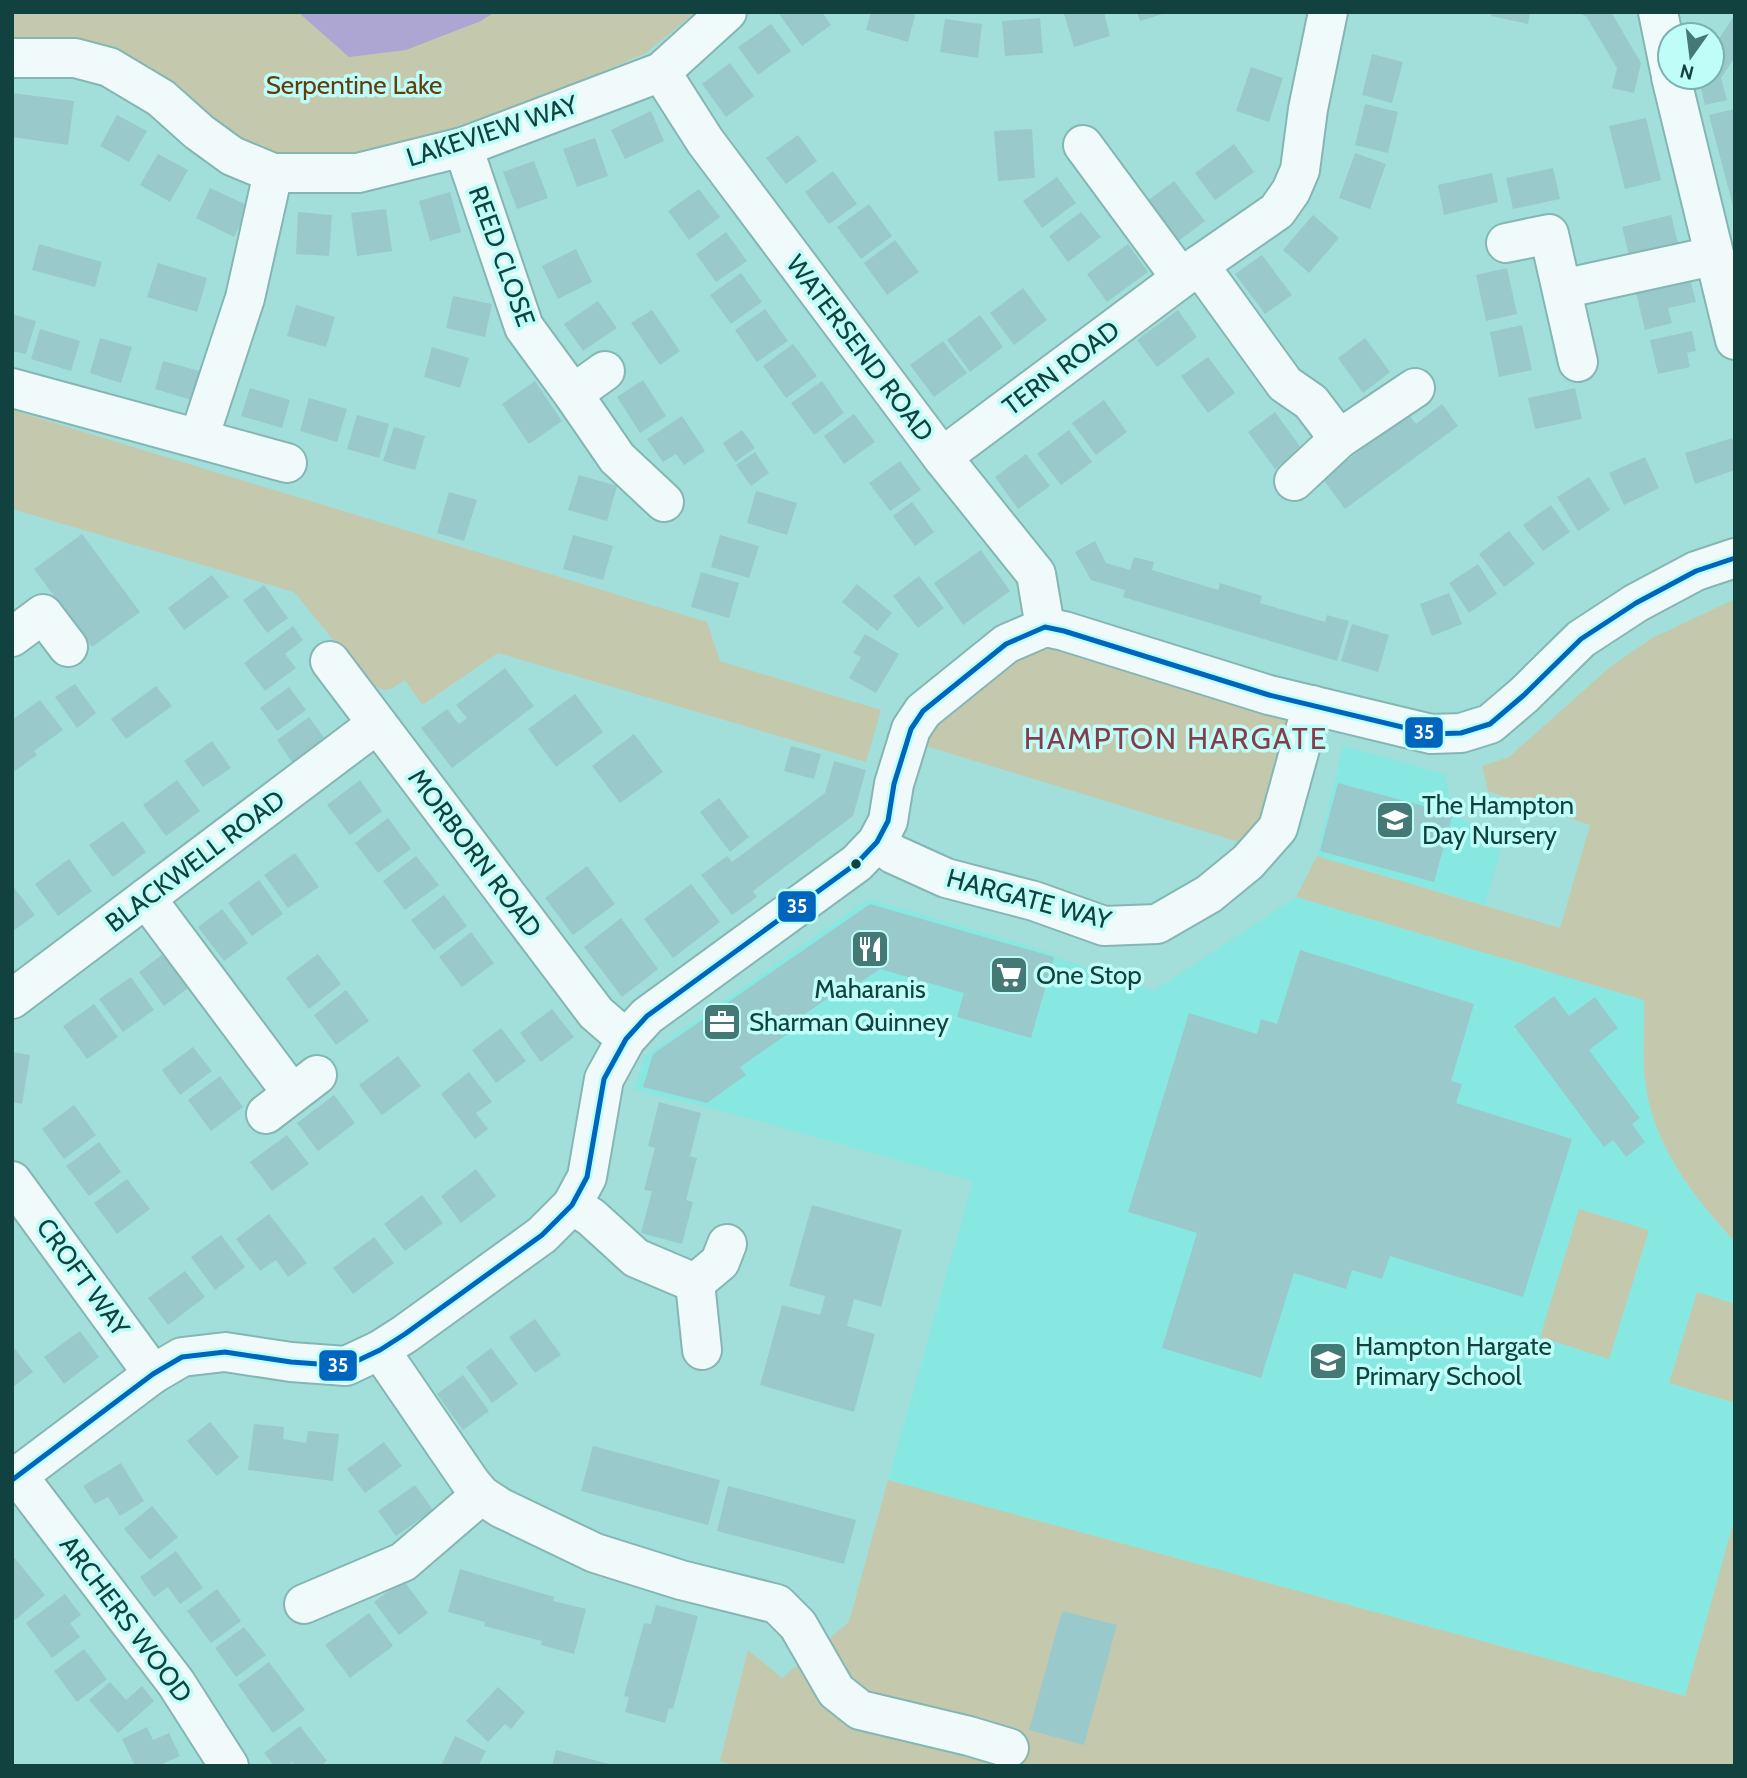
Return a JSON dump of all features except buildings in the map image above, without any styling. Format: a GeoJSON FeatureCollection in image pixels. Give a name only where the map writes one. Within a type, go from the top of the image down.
{"type":"FeatureCollection","features":[{"type":"Feature","properties":{"kind":"street","name":"LAKEVIEW WAY"},"geometry":{"type":"LineString","coordinates":[[12,58],[75,58],[108,67],[161,98],[199,132],[232,156],[273,173],[358,173],[463,147],[661,72],[727,12]]}},
{"type":"Feature","properties":{"kind":"street","name":"TERN ROAD"},"geometry":{"type":"LineString","coordinates":[[942,457],[1190,272],[1277,211],[1291,191],[1300,170],[1308,109],[1328,12]]}},
{"type":"Feature","properties":{"kind":"street","name":"WATERSEND ROAD"},"geometry":{"type":"LineString","coordinates":[[661,72],[705,141],[942,457],[1036,574],[1045,628]]}},
{"type":"Feature","properties":{"kind":"street"},"geometry":{"type":"LineString","coordinates":[[1674,91],[1735,340]]}},
{"type":"Feature","properties":{"kind":"street"},"geometry":{"type":"LineString","coordinates":[[1083,145],[1285,384],[1311,402],[1339,439]]}},
{"type":"Feature","properties":{"kind":"street","name":"REED CLOSE"},"geometry":{"type":"LineString","coordinates":[[463,147],[524,327],[617,458],[664,502]]}},
{"type":"Feature","properties":{"kind":"street"},"geometry":{"type":"LineString","coordinates":[[199,438],[245,298],[273,173]]}},
{"type":"Feature","properties":{"kind":"street"},"geometry":{"type":"LineString","coordinates":[[1506,243],[1549,234],[1578,362]]}},
{"type":"Feature","properties":{"kind":"street"},"geometry":{"type":"LineString","coordinates":[[1562,289],[1713,256]]}},
{"type":"Feature","properties":{"kind":"street"},"geometry":{"type":"LineString","coordinates":[[573,394],[605,371]]}},
{"type":"Feature","properties":{"kind":"street"},"geometry":{"type":"LineString","coordinates":[[12,388],[287,463]]}},
{"type":"Feature","properties":{"kind":"street"},"geometry":{"type":"LineString","coordinates":[[1294,481],[1339,439],[1415,388]]}},
{"type":"Feature","properties":{"kind":"street"},"geometry":{"type":"LineString","coordinates":[[15,1478],[153,1374],[182,1357],[225,1352],[291,1362],[346,1366],[380,1350],[542,1235],[572,1205],[587,1177],[604,1079],[626,1039],[647,1016],[857,863],[877,842],[888,821],[894,784],[911,729],[923,712],[1006,645],[1045,628],[1156,658],[1269,695],[1431,734],[1461,733],[1490,724],[1581,639],[1636,603],[1696,571],[1735,558]]}},
{"type":"Feature","properties":{"kind":"street"},"geometry":{"type":"LineString","coordinates":[[12,638],[43,614],[68,647]]}},
{"type":"Feature","properties":{"kind":"street","name":"MORBORN ROAD"},"geometry":{"type":"LineString","coordinates":[[330,661],[596,1013],[626,1039]]}},
{"type":"Feature","properties":{"kind":"street","name":"HARGATE WAY"},"geometry":{"type":"LineString","coordinates":[[877,842],[893,854],[946,878],[1034,901],[1104,926],[1157,924],[1209,894],[1248,862],[1278,828],[1312,705]]}},
{"type":"Feature","properties":{"kind":"street","name":"BLACKWELL ROAD"},"geometry":{"type":"LineString","coordinates":[[12,999],[377,724]]}},
{"type":"Feature","properties":{"kind":"street"},"geometry":{"type":"LineString","coordinates":[[146,898],[291,1094]]}},
{"type":"Feature","properties":{"kind":"street","name":"CROFT WAY"},"geometry":{"type":"LineString","coordinates":[[12,1181],[153,1374]]}},
{"type":"Feature","properties":{"kind":"street"},"geometry":{"type":"LineString","coordinates":[[572,1205],[591,1217],[636,1258],[695,1283]]}},
{"type":"Feature","properties":{"kind":"street"},"geometry":{"type":"LineString","coordinates":[[695,1283],[720,1262],[727,1244]]}},
{"type":"Feature","properties":{"kind":"street"},"geometry":{"type":"LineString","coordinates":[[695,1283],[702,1350]]}},
{"type":"Feature","properties":{"kind":"street"},"geometry":{"type":"LineString","coordinates":[[380,1350],[471,1483],[481,1495],[501,1508],[595,1553],[681,1580],[776,1604],[798,1625],[836,1691],[860,1710],[969,1735],[1009,1748]]}},
{"type":"Feature","properties":{"kind":"street","name":"ARCHERS WOOD"},"geometry":{"type":"LineString","coordinates":[[15,1478],[176,1683],[229,1766]]}},
{"type":"Feature","properties":{"kind":"street"},"geometry":{"type":"LineString","coordinates":[[304,1604],[403,1562],[481,1495]]}},
{"type":"Feature","properties":{"kind":"shaded area","name":"Serpentine Lake"},"geometry":{"type":"Polygon","coordinates":[[[298,12],[495,12],[481,21],[406,50],[349,57],[298,12]]]}},
{"type":"Feature","properties":{"kind":"shaded area","name":"The Hampton Day Nursery"},"geometry":{"type":"Polygon","coordinates":[[[1343,746],[1445,774],[1452,810],[1478,831],[1504,838],[1485,905],[1317,856],[1343,746]]]}},
{"type":"Feature","properties":{"kind":"shaded area","name":"Hampton Hargate Primary School"},"geometry":{"type":"Polygon","coordinates":[[[1296,897],[1644,1000],[1645,1081],[1707,1211],[1735,1242],[1735,1517],[1686,1696],[888,1480],[973,1181],[719,1110],[634,1090],[645,1056],[869,899],[1055,954],[1055,957],[1154,991],[1296,897]]]}},
{"type":"Feature","properties":{"kind":"green space","name":"Serpentine Lake"},"geometry":{"type":"Polygon","coordinates":[[[12,12],[696,12],[646,53],[487,121],[362,157],[276,155],[12,40],[12,12]]]}},
{"type":"Feature","properties":{"kind":"green space"},"geometry":{"type":"Polygon","coordinates":[[[12,410],[707,622],[720,661],[881,710],[866,762],[498,653],[422,705],[405,680],[391,689],[383,690],[366,680],[294,592],[12,509],[12,410]]]}},
{"type":"Feature","properties":{"kind":"green space"},"geometry":{"type":"Polygon","coordinates":[[[1735,599],[1735,1242],[1704,1206],[1677,1168],[1656,1126],[1645,1080],[1644,1000],[1296,897],[1317,856],[1560,928],[1590,825],[1488,791],[1482,766],[1509,757],[1610,667],[1652,638],[1735,599]]]}},
{"type":"Feature","properties":{"kind":"green space"},"geometry":{"type":"Polygon","coordinates":[[[1064,642],[1285,716],[1289,731],[1252,846],[926,746],[945,710],[1031,649],[1064,642]]]}},
{"type":"Feature","properties":{"kind":"green space"},"geometry":{"type":"Polygon","coordinates":[[[1579,1209],[1649,1230],[1609,1359],[1540,1337],[1579,1209]]]}},
{"type":"Feature","properties":{"kind":"green space"},"geometry":{"type":"Polygon","coordinates":[[[1697,1292],[1735,1304],[1735,1403],[1669,1383],[1697,1292]]]}},
{"type":"Feature","properties":{"kind":"green space"},"geometry":{"type":"Polygon","coordinates":[[[888,1480],[1685,1696],[1735,1517],[1735,1766],[736,1766],[720,1761],[748,1650],[782,1678],[849,1622],[888,1480]]]}},
{"type":"Feature","properties":{"kind":"transit line","name":"35"},"geometry":{"type":"LineString","coordinates":[[12,1480],[153,1374],[182,1357],[225,1352],[291,1362],[346,1366],[380,1350],[405,1334],[542,1235],[572,1205],[587,1177],[604,1079],[626,1039],[647,1016],[857,863],[877,842],[888,821],[894,784],[911,729],[923,711],[1006,644],[1045,627],[1269,695],[1431,734],[1461,733],[1490,724],[1581,639],[1636,603],[1696,571],[1735,558]]}},
{"type":"Feature","properties":{"kind":"place","name":"The Hampton Day Nursery"},"geometry":{"type":"Point","coordinates":[1395,820]}},
{"type":"Feature","properties":{"kind":"place","name":"Maharanis"},"geometry":{"type":"Point","coordinates":[870,949]}},
{"type":"Feature","properties":{"kind":"place","name":"One Stop"},"geometry":{"type":"Point","coordinates":[1009,975]}},
{"type":"Feature","properties":{"kind":"place","name":"Sharman Quinney"},"geometry":{"type":"Point","coordinates":[722,1022]}},
{"type":"Feature","properties":{"kind":"place","name":"Hampton Hargate Primary School"},"geometry":{"type":"Point","coordinates":[1328,1361]}},
{"type":"Feature","properties":{"kind":"district","name":"HAMPTON HARGATE"},"geometry":{"type":"Point","coordinates":[1176,738]}}]}
